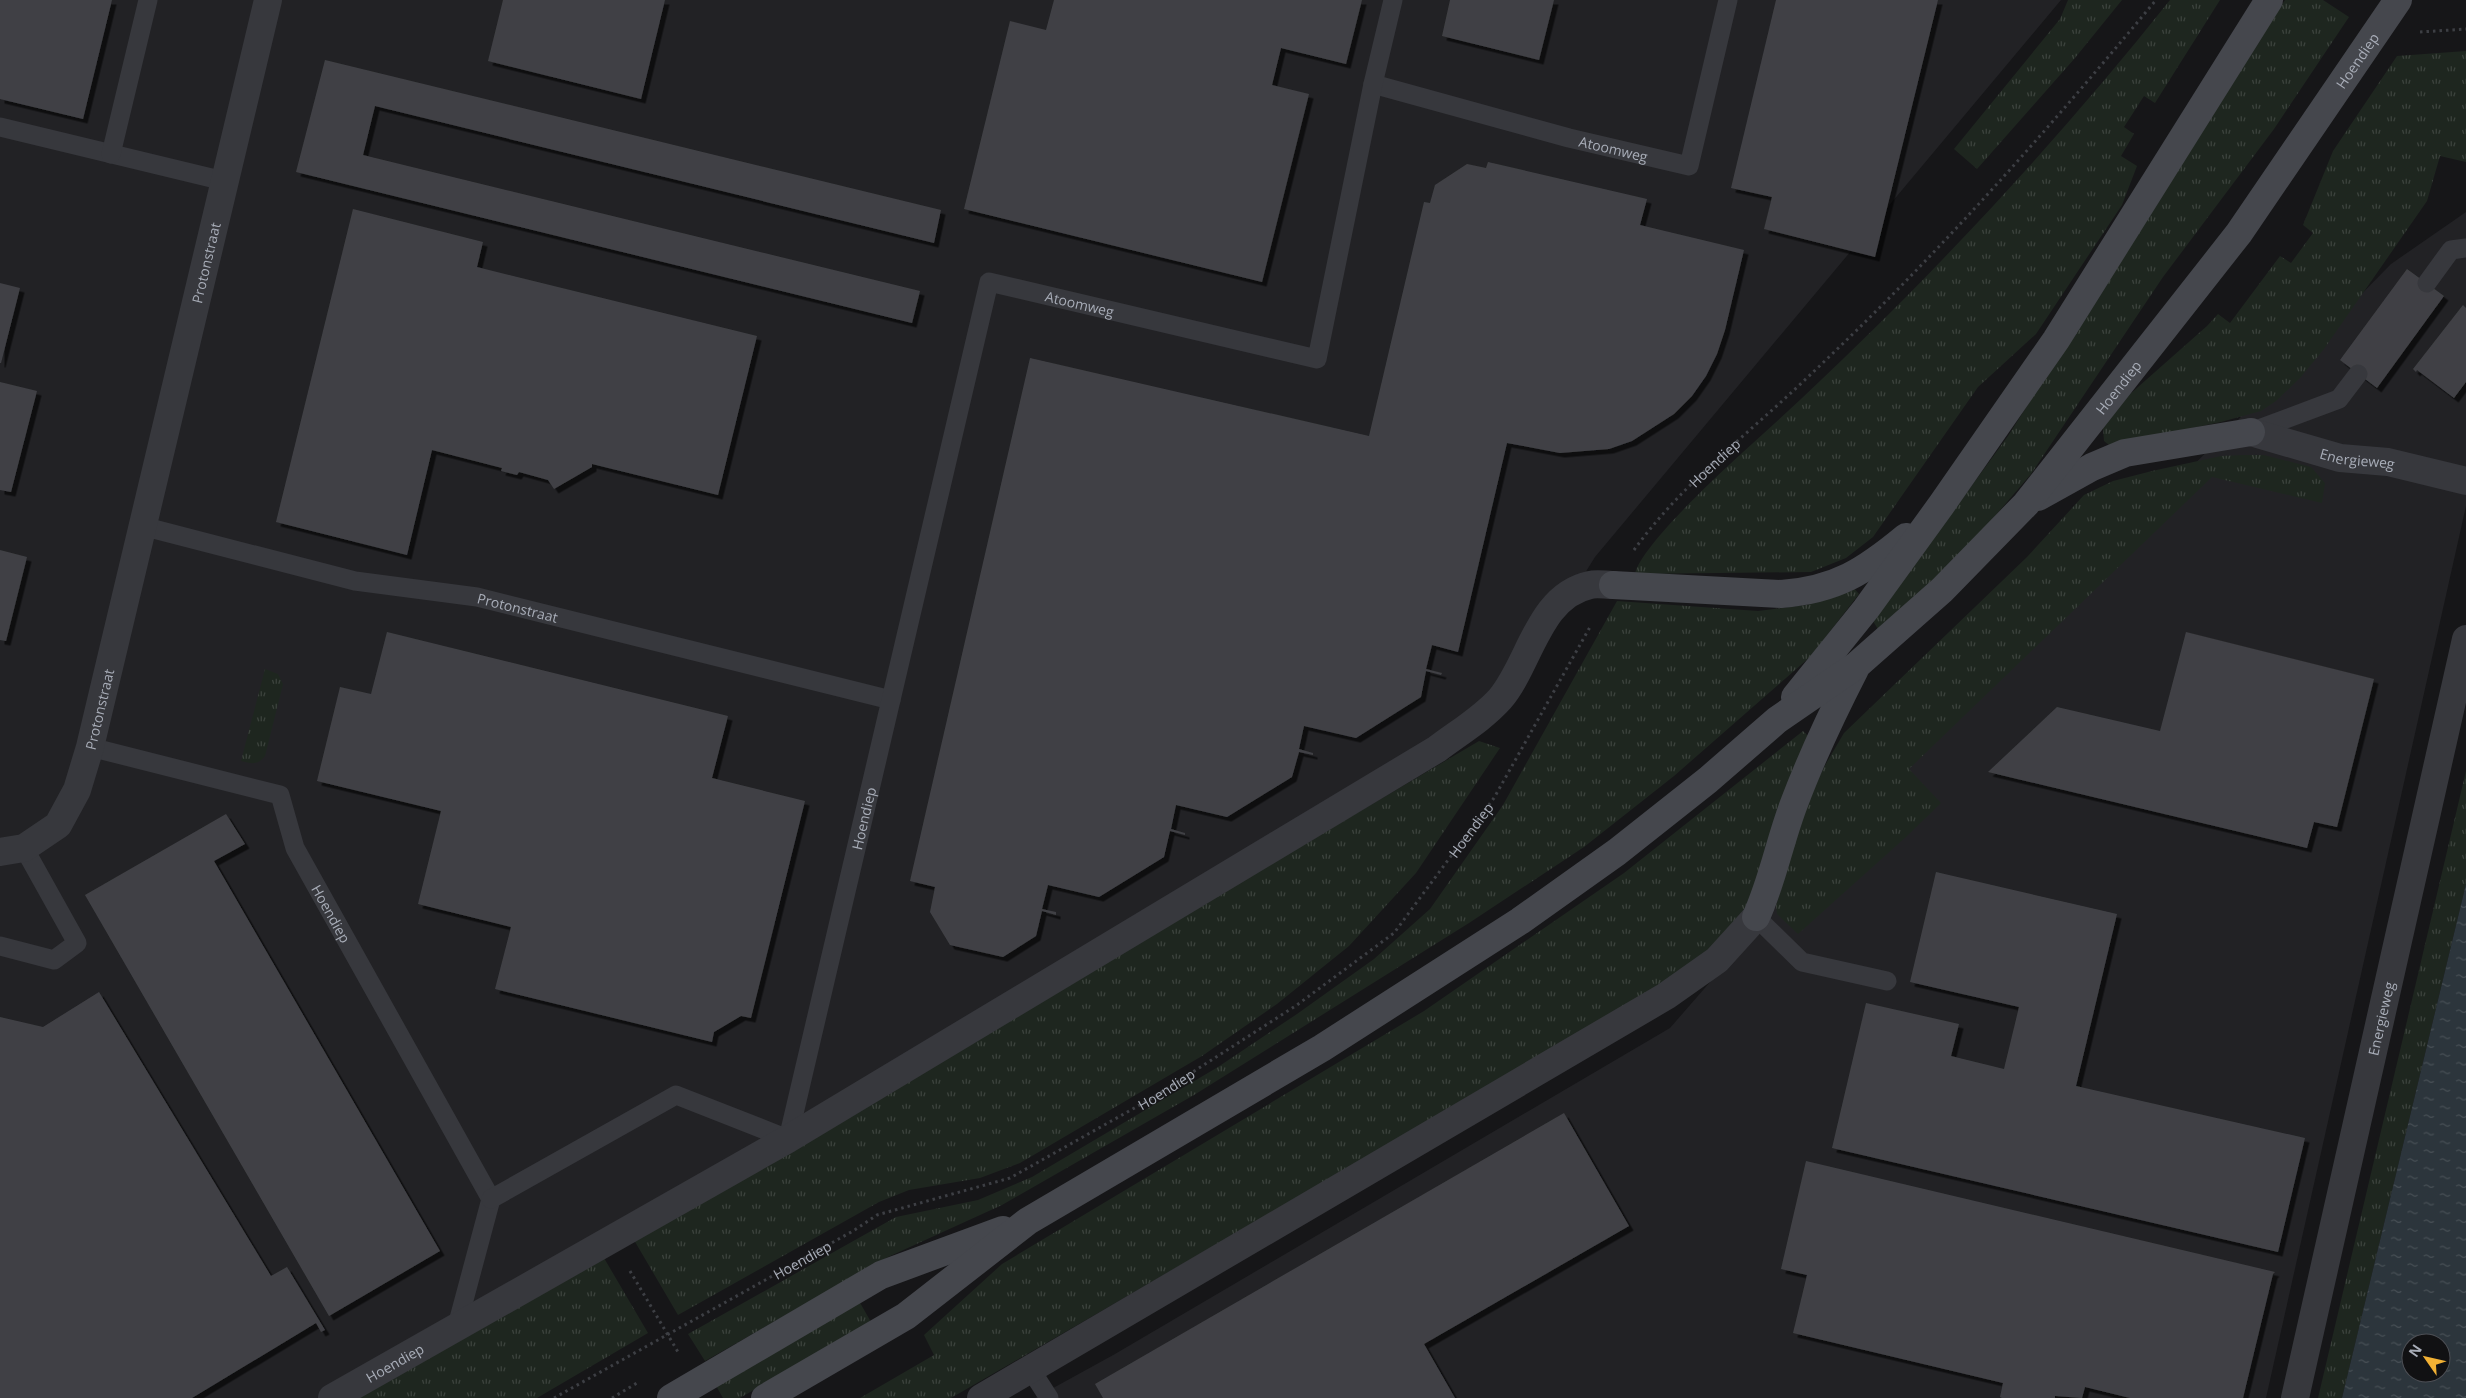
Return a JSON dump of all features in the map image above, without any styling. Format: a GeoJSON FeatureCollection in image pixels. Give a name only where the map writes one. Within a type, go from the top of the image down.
{"type":"FeatureCollection","features":[{"type":"Feature","properties":{"kind":"main road","name":"Hoendiep"},"geometry":{"type":"LineString","coordinates":[[1777,720],[1866,609],[2056,340],[2269,0]]}},
{"type":"Feature","properties":{"kind":"main road","name":"Hoendiep"},"geometry":{"type":"LineString","coordinates":[[765,1398],[906,1316],[1028,1221],[1322,1048],[1520,921],[1617,852],[1708,780],[1777,720],[1857,665],[1942,590],[2026,504],[2240,233],[2398,0]]}},
{"type":"Feature","properties":{"kind":"main road"},"geometry":{"type":"LineString","coordinates":[[2026,504],[2092,467],[2125,453],[2251,432]]}},
{"type":"Feature","properties":{"kind":"main road"},"geometry":{"type":"LineString","coordinates":[[1613,585],[1781,594],[1808,592],[1834,585],[1876,561],[1942,504]]}},
{"type":"Feature","properties":{"kind":"main road"},"geometry":{"type":"LineString","coordinates":[[1756,917],[1766,896],[1794,802],[1828,721],[1857,665]]}},
{"type":"Feature","properties":{"kind":"main road","name":"Hoendiep"},"geometry":{"type":"LineString","coordinates":[[671,1398],[881,1275],[1028,1221]]}},
{"type":"Feature","properties":{"kind":"street","name":"Protonstraat"},"geometry":{"type":"LineString","coordinates":[[12,850],[58,825],[77,790],[90,747],[268,0]]}},
{"type":"Feature","properties":{"kind":"street","name":"Energieweg"},"geometry":{"type":"LineString","coordinates":[[2251,432],[2340,458],[2388,462],[2466,481]]}},
{"type":"Feature","properties":{"kind":"street","name":"Hoendiep"},"geometry":{"type":"LineString","coordinates":[[332,1398],[788,1139],[1437,749],[1481,717],[1501,698],[1548,614],[1563,597],[1577,588],[1592,584],[1613,585]]}},
{"type":"Feature","properties":{"kind":"street","name":"Energieweg"},"geometry":{"type":"LineString","coordinates":[[2294,1398],[2466,639]]}},
{"type":"Feature","properties":{"kind":"street"},"geometry":{"type":"LineString","coordinates":[[981,1398],[1032,1370],[1666,996],[1717,960],[1756,917]]}},
{"type":"Feature","properties":{"kind":"lane"},"geometry":{"type":"LineString","coordinates":[[111,154],[148,0]]}},
{"type":"Feature","properties":{"kind":"lane","name":"Atoomweg"},"geometry":{"type":"LineString","coordinates":[[891,700],[989,282],[1317,359],[1372,84],[1393,0]]}},
{"type":"Feature","properties":{"kind":"lane","name":"Atoomweg"},"geometry":{"type":"LineString","coordinates":[[1372,84],[1569,138],[1689,166],[1728,0]]}},
{"type":"Feature","properties":{"kind":"lane"},"geometry":{"type":"LineString","coordinates":[[0,127],[224,181]]}},
{"type":"Feature","properties":{"kind":"lane"},"geometry":{"type":"LineString","coordinates":[[2427,283],[2451,250],[2466,248]]}},
{"type":"Feature","properties":{"kind":"lane"},"geometry":{"type":"LineString","coordinates":[[2251,432],[2338,399],[2358,374]]}},
{"type":"Feature","properties":{"kind":"lane","name":"Protonstraat"},"geometry":{"type":"LineString","coordinates":[[142,526],[355,581],[477,597],[891,700]]}},
{"type":"Feature","properties":{"kind":"lane","name":"Hoendiep"},"geometry":{"type":"LineString","coordinates":[[788,1139],[891,700]]}},
{"type":"Feature","properties":{"kind":"lane","name":"Hoendiep"},"geometry":{"type":"LineString","coordinates":[[90,747],[280,795],[295,848],[491,1199]]}},
{"type":"Feature","properties":{"kind":"lane"},"geometry":{"type":"LineString","coordinates":[[0,946],[54,960],[77,943],[12,850]]}},
{"type":"Feature","properties":{"kind":"lane"},"geometry":{"type":"LineString","coordinates":[[1756,917],[1802,962],[1887,981]]}},
{"type":"Feature","properties":{"kind":"lane"},"geometry":{"type":"LineString","coordinates":[[458,1326],[491,1199],[676,1095],[788,1139]]}},
{"type":"Feature","properties":{"kind":"lane"},"geometry":{"type":"LineString","coordinates":[[1032,1370],[1049,1398]]}},
{"type":"Feature","properties":{"kind":"path","name":"Hoendiep"},"geometry":{"type":"LineString","coordinates":[[554,1398],[853,1231],[877,1215],[1010,1178],[1154,1097],[1297,1005],[1394,933],[1494,798],[1613,585],[1642,540],[1677,497],[1790,394],[1880,306],[2044,131],[2156,0]]}},
{"type":"Feature","properties":{"kind":"path"},"geometry":{"type":"LineString","coordinates":[[611,1239],[697,1383]]}},
{"type":"Feature","properties":{"kind":"shaded area"},"geometry":{"type":"Polygon","coordinates":[[[0,0],[2061,0],[1595,557],[1496,716],[348,1398],[0,1398],[0,0]]]}},
{"type":"Feature","properties":{"kind":"shaded area"},"geometry":{"type":"Polygon","coordinates":[[[2466,212],[2466,506],[2266,1398],[1035,1398],[1115,1354],[1670,1028],[1899,765],[2391,264],[2466,212]]]}},
{"type":"Feature","properties":{"kind":"green space"},"geometry":{"type":"Polygon","coordinates":[[[2068,0],[2122,0],[2075,58],[1977,169],[1954,149],[2060,19],[2068,0]]]}},
{"type":"Feature","properties":{"kind":"green space"},"geometry":{"type":"Polygon","coordinates":[[[2170,0],[2220,0],[2155,103],[2144,96],[2124,127],[2134,134],[2121,156],[2137,166],[2122,205],[2036,334],[1978,387],[1873,537],[1846,558],[1811,572],[1635,574],[1640,562],[1651,546],[1682,511],[1856,347],[1965,236],[2070,120],[2170,0]]]}},
{"type":"Feature","properties":{"kind":"green space"},"geometry":{"type":"Polygon","coordinates":[[[2285,0],[2323,0],[2349,17],[2274,129],[2163,277],[2031,474],[1965,551],[1879,631],[1873,621],[2008,436],[2285,0]]]}},
{"type":"Feature","properties":{"kind":"green space"},"geometry":{"type":"Polygon","coordinates":[[[2466,51],[2466,162],[2440,156],[2427,201],[2324,349],[2300,378],[2276,401],[2261,411],[2221,422],[2109,445],[2104,441],[2103,428],[2129,395],[2218,314],[2230,323],[2280,256],[2291,263],[2313,233],[2303,225],[2333,151],[2397,56],[2466,51]]]}},
{"type":"Feature","properties":{"kind":"green space"},"geometry":{"type":"Polygon","coordinates":[[[2264,455],[2311,467],[2325,483],[2322,503],[2212,477],[1909,769],[1941,803],[1798,934],[1777,914],[1776,906],[1807,803],[1824,767],[1844,733],[2027,557],[2084,495],[2113,481],[2152,471],[2221,456],[2264,455]]]}},
{"type":"Feature","properties":{"kind":"green space"},"geometry":{"type":"Polygon","coordinates":[[[1852,586],[1859,594],[1810,657],[1674,776],[1584,847],[1469,923],[1194,1095],[1002,1205],[888,1257],[705,1361],[688,1334],[896,1217],[978,1200],[1032,1177],[1218,1067],[1374,959],[1430,909],[1503,805],[1617,601],[1758,611],[1806,605],[1852,586]]]}},
{"type":"Feature","properties":{"kind":"green space"},"geometry":{"type":"Polygon","coordinates":[[[265,669],[278,674],[283,684],[265,756],[257,762],[248,763],[241,761],[265,669]]]}},
{"type":"Feature","properties":{"kind":"green space"},"geometry":{"type":"Polygon","coordinates":[[[1803,731],[1811,739],[1752,897],[1734,926],[1682,975],[951,1398],[860,1398],[934,1355],[924,1335],[1002,1264],[1424,1011],[1624,873],[1803,731]]]}},
{"type":"Feature","properties":{"kind":"green space"},"geometry":{"type":"Polygon","coordinates":[[[1479,741],[1500,748],[1416,873],[1349,946],[1277,1004],[1202,1056],[1020,1163],[980,1178],[909,1190],[879,1202],[678,1315],[634,1240],[1479,741]]]}},
{"type":"Feature","properties":{"kind":"green space"},"geometry":{"type":"Polygon","coordinates":[[[2466,771],[2466,884],[2342,1398],[2318,1398],[2466,771]]]}},
{"type":"Feature","properties":{"kind":"green space"},"geometry":{"type":"Polygon","coordinates":[[[604,1258],[648,1333],[537,1398],[355,1398],[604,1258]]]}},
{"type":"Feature","properties":{"kind":"green space"},"geometry":{"type":"Polygon","coordinates":[[[859,1301],[871,1322],[740,1398],[723,1398],[715,1384],[859,1301]]]}},
{"type":"Feature","properties":{"kind":"water"},"geometry":{"type":"Polygon","coordinates":[[[2466,884],[2466,1398],[2342,1398],[2466,884]]]}},
{"type":"Feature","properties":{"kind":"building"},"geometry":{"type":"Polygon","coordinates":[[[0,0],[112,0],[83,119],[0,99],[0,0]]]}},
{"type":"Feature","properties":{"kind":"building"},"geometry":{"type":"Polygon","coordinates":[[[503,0],[665,0],[641,99],[488,61],[503,0]]]}},
{"type":"Feature","properties":{"kind":"building"},"geometry":{"type":"Polygon","coordinates":[[[1054,0],[1362,0],[1346,64],[1281,48],[1272,85],[1309,94],[1262,282],[964,209],[1010,21],[1046,30],[1054,0]]]}},
{"type":"Feature","properties":{"kind":"building"},"geometry":{"type":"Polygon","coordinates":[[[1450,0],[1554,0],[1539,60],[1442,36],[1450,0]]]}},
{"type":"Feature","properties":{"kind":"building"},"geometry":{"type":"Polygon","coordinates":[[[1776,0],[1938,0],[1875,257],[1764,229],[1772,197],[1731,188],[1776,0]]]}},
{"type":"Feature","properties":{"kind":"building"},"geometry":{"type":"Polygon","coordinates":[[[325,60],[941,210],[934,243],[375,106],[363,155],[920,291],[912,323],[296,172],[325,60]]]}},
{"type":"Feature","properties":{"kind":"building"},"geometry":{"type":"Polygon","coordinates":[[[1488,162],[1647,199],[1640,225],[1744,250],[1725,330],[1717,354],[1706,376],[1692,396],[1674,414],[1632,441],[1609,449],[1560,453],[1507,443],[1458,652],[1432,645],[1426,669],[1442,673],[1441,675],[1426,671],[1421,697],[1356,738],[1304,726],[1299,749],[1313,753],[1313,755],[1299,752],[1292,777],[1227,817],[1176,805],[1171,829],[1185,833],[1185,835],[1170,831],[1164,857],[1099,897],[1048,885],[1042,909],[1056,912],[1056,915],[1042,911],[1036,936],[1003,957],[950,945],[930,912],[935,887],[910,881],[1030,358],[1369,436],[1424,202],[1430,203],[1435,185],[1467,164],[1486,168],[1488,162]]]}},
{"type":"Feature","properties":{"kind":"building"},"geometry":{"type":"Polygon","coordinates":[[[353,209],[483,242],[477,267],[757,336],[718,495],[592,464],[592,467],[554,489],[548,480],[519,472],[517,475],[501,471],[502,468],[432,450],[407,555],[276,522],[353,209]]]}},
{"type":"Feature","properties":{"kind":"building"},"geometry":{"type":"Polygon","coordinates":[[[2407,269],[2444,296],[2377,388],[2340,360],[2407,269]]]}},
{"type":"Feature","properties":{"kind":"building"},"geometry":{"type":"Polygon","coordinates":[[[0,283],[20,288],[1,363],[0,363],[0,283]]]}},
{"type":"Feature","properties":{"kind":"building"},"geometry":{"type":"Polygon","coordinates":[[[2463,305],[2466,308],[2466,382],[2454,398],[2413,369],[2463,305]]]}},
{"type":"Feature","properties":{"kind":"building"},"geometry":{"type":"Polygon","coordinates":[[[0,382],[37,391],[11,492],[0,490],[0,382]]]}},
{"type":"Feature","properties":{"kind":"building"},"geometry":{"type":"Polygon","coordinates":[[[0,550],[27,557],[6,641],[0,640],[0,550]]]}},
{"type":"Feature","properties":{"kind":"building"},"geometry":{"type":"Polygon","coordinates":[[[387,632],[728,716],[712,778],[805,801],[751,1018],[741,1016],[714,1032],[712,1042],[495,989],[511,927],[418,904],[441,811],[317,781],[340,687],[371,694],[387,632]]]}},
{"type":"Feature","properties":{"kind":"building"},"geometry":{"type":"Polygon","coordinates":[[[2186,632],[2374,679],[2337,827],[2314,822],[2307,848],[1988,772],[2057,707],[2160,731],[2186,632]]]}},
{"type":"Feature","properties":{"kind":"building"},"geometry":{"type":"Polygon","coordinates":[[[226,814],[245,844],[214,861],[440,1251],[329,1316],[85,895],[226,814]]]}},
{"type":"Feature","properties":{"kind":"building"},"geometry":{"type":"Polygon","coordinates":[[[1936,872],[2117,914],[2076,1086],[2305,1138],[2278,1252],[1832,1148],[1866,1003],[1959,1024],[1951,1056],[2004,1069],[2019,1007],[1910,982],[1936,872]]]}},
{"type":"Feature","properties":{"kind":"building"},"geometry":{"type":"Polygon","coordinates":[[[99,992],[271,1276],[287,1267],[325,1330],[321,1332],[316,1323],[192,1398],[0,1398],[0,1017],[43,1027],[99,992]]]}},
{"type":"Feature","properties":{"kind":"building"},"geometry":{"type":"Polygon","coordinates":[[[1564,1113],[1629,1226],[1424,1344],[1455,1398],[1103,1398],[1095,1384],[1564,1113]]]}},
{"type":"Feature","properties":{"kind":"building"},"geometry":{"type":"Polygon","coordinates":[[[1806,1161],[2275,1272],[2243,1398],[2130,1398],[2085,1387],[2082,1398],[2055,1396],[2055,1398],[2002,1398],[2000,1397],[2003,1383],[1793,1333],[1807,1275],[1781,1269],[1806,1161]]]}}]}
